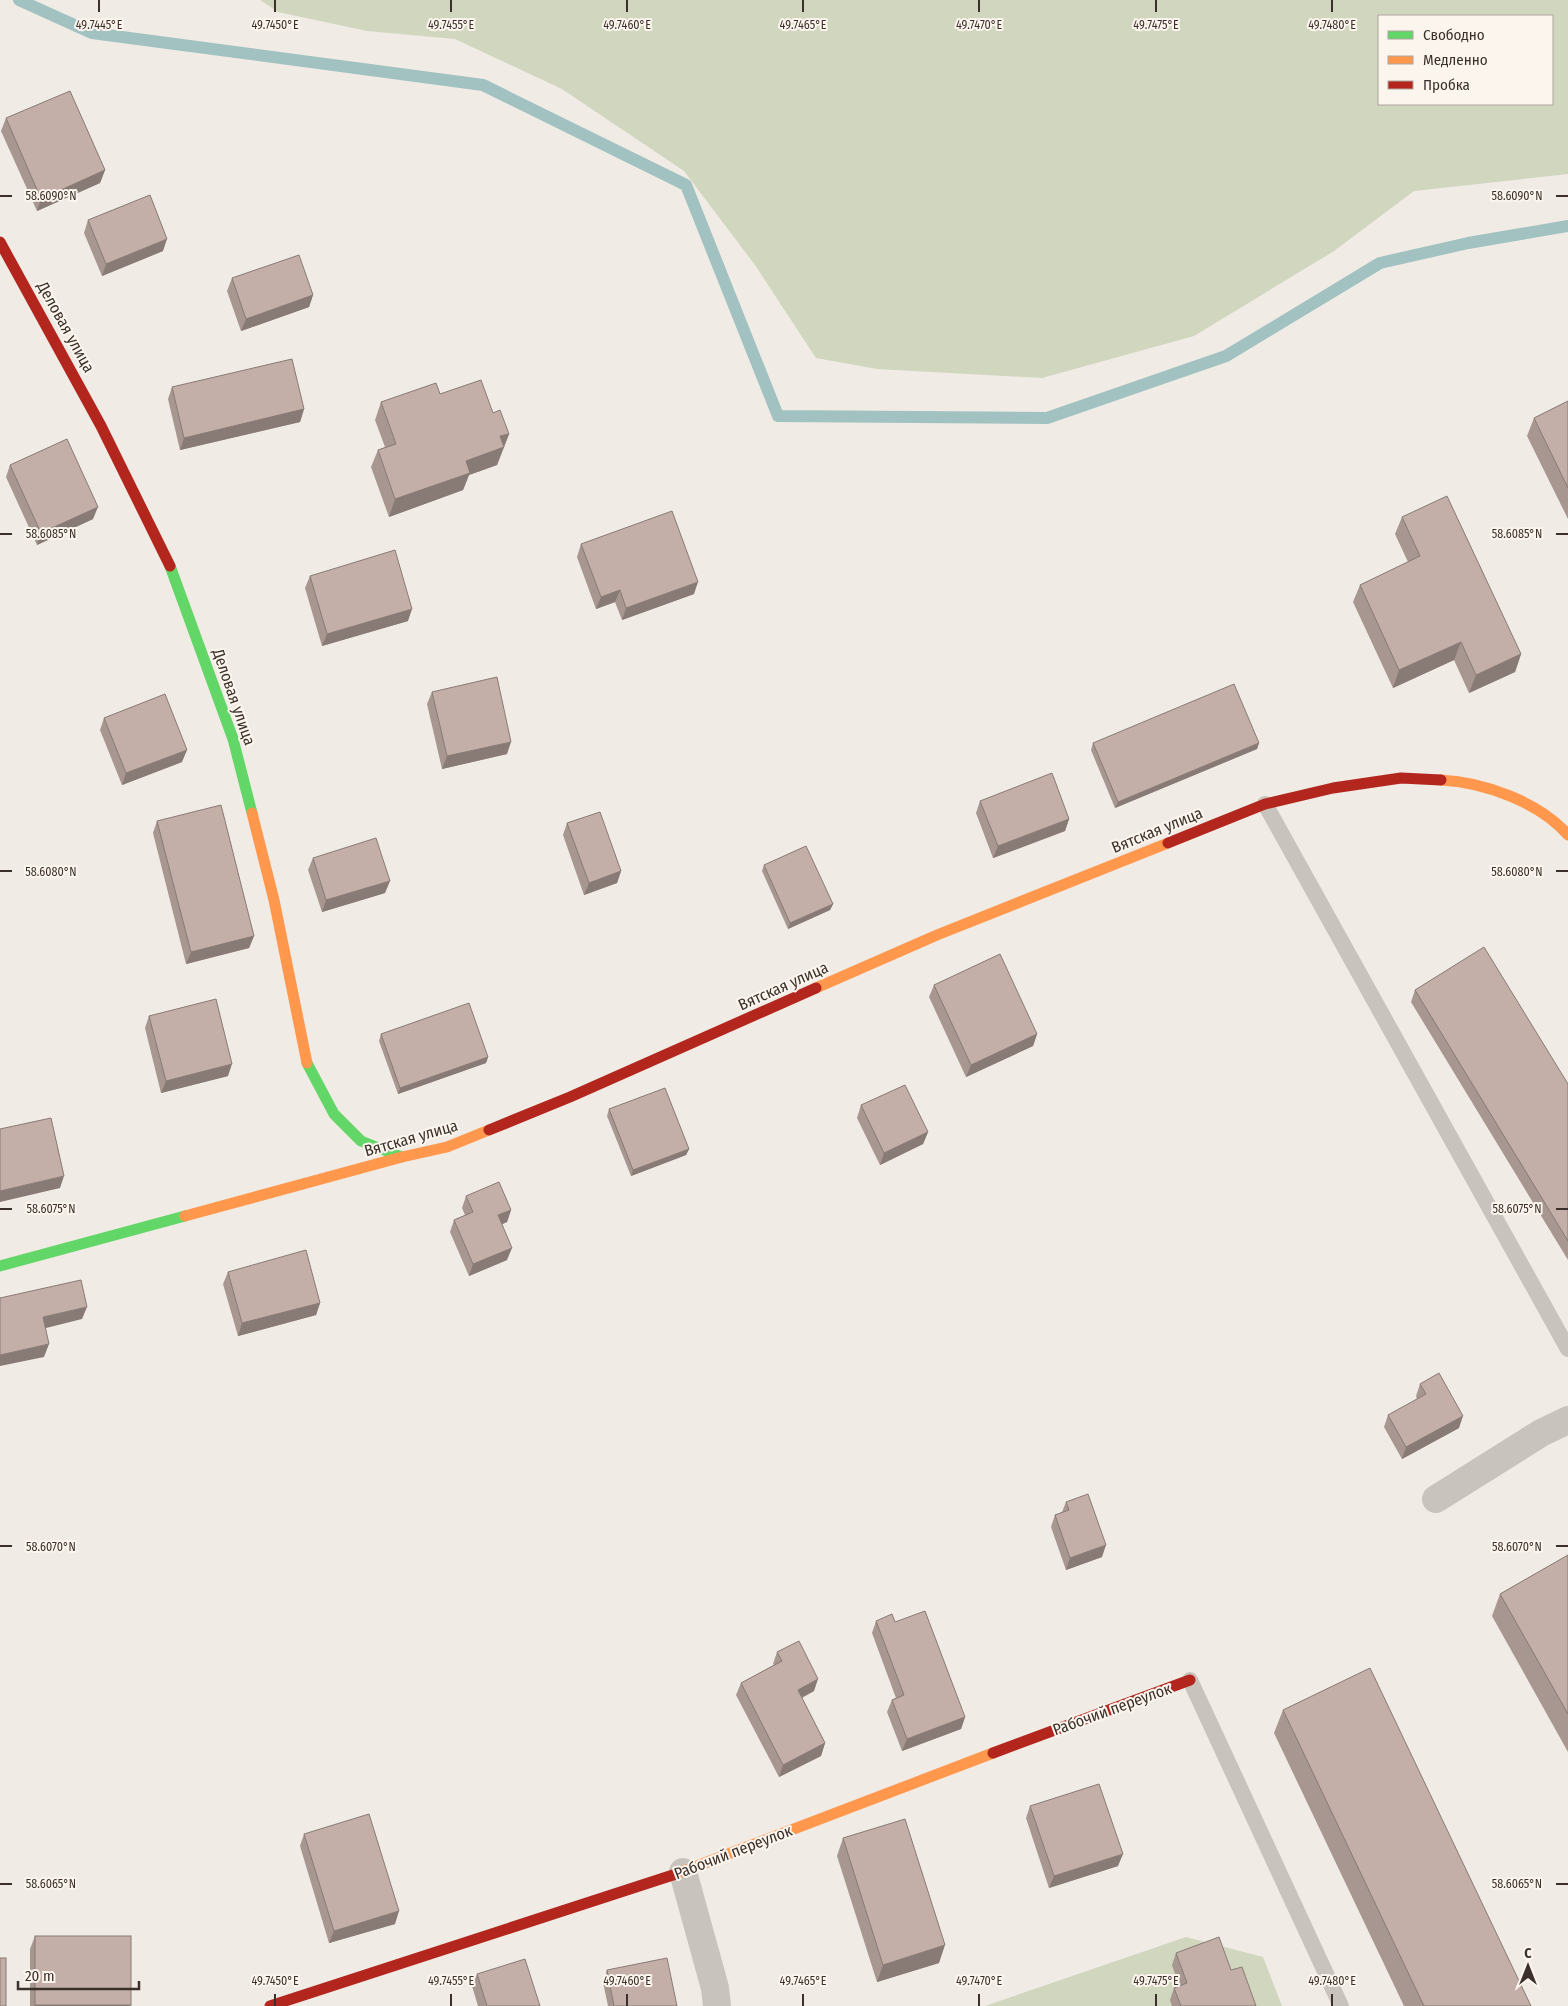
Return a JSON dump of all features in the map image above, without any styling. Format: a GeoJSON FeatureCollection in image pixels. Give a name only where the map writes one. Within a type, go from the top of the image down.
{"type":"FeatureCollection","features":[{"type":"Feature","properties":{"kind":"street","name":"Деловая улица"},"geometry":{"type":"LineString","coordinates":[[0,242],[101,426],[170,566],[233,739],[274,900],[307,1064],[334,1114],[361,1140],[402,1157]]}},
{"type":"Feature","properties":{"kind":"street","name":"Вятская улица"},"geometry":{"type":"LineString","coordinates":[[0,1266],[402,1157],[448,1147],[561,1101],[937,935],[1266,804],[1334,788],[1401,778],[1460,781],[1517,798],[1562,828],[1568,835]]}},
{"type":"Feature","properties":{"kind":"street"},"geometry":{"type":"LineString","coordinates":[[1436,1499],[1541,1433],[1568,1420]]}},
{"type":"Feature","properties":{"kind":"street","name":"Рабочий переулок"},"geometry":{"type":"LineString","coordinates":[[270,2006],[683,1872],[875,1797],[1190,1680]]}},
{"type":"Feature","properties":{"kind":"street"},"geometry":{"type":"LineString","coordinates":[[683,1872],[715,1988],[717,2006]]}},
{"type":"Feature","properties":{"kind":"lane"},"geometry":{"type":"LineString","coordinates":[[1266,804],[1568,1349]]}},
{"type":"Feature","properties":{"kind":"lane"},"geometry":{"type":"LineString","coordinates":[[1190,1680],[1341,2006]]}},
{"type":"Feature","properties":{"kind":"green space"},"geometry":{"type":"Polygon","coordinates":[[[260,0],[1568,0],[1568,174],[1414,191],[1334,251],[1194,336],[1042,378],[877,369],[816,358],[755,265],[684,171],[562,89],[455,39],[367,31],[278,12],[260,0]]]}},
{"type":"Feature","properties":{"kind":"green space"},"geometry":{"type":"Polygon","coordinates":[[[1186,1937],[1263,1957],[1282,2006],[985,2006],[1186,1937]]]}},
{"type":"Feature","properties":{"kind":"building"},"geometry":{"type":"Polygon","coordinates":[[[70,91],[105,170],[41,199],[6,118],[70,91]]]}},
{"type":"Feature","properties":{"kind":"building"},"geometry":{"type":"Polygon","coordinates":[[[150,195],[167,239],[106,264],[88,220],[150,195]]]}},
{"type":"Feature","properties":{"kind":"building"},"geometry":{"type":"Polygon","coordinates":[[[299,255],[313,295],[246,319],[232,278],[299,255]]]}},
{"type":"Feature","properties":{"kind":"building"},"geometry":{"type":"Polygon","coordinates":[[[292,359],[304,409],[184,438],[172,387],[292,359]]]}},
{"type":"Feature","properties":{"kind":"building"},"geometry":{"type":"Polygon","coordinates":[[[481,380],[493,413],[500,410],[509,434],[500,436],[504,447],[466,461],[470,473],[395,499],[378,450],[396,444],[381,402],[436,383],[440,394],[481,380]]]}},
{"type":"Feature","properties":{"kind":"building"},"geometry":{"type":"Polygon","coordinates":[[[1568,401],[1568,488],[1534,418],[1568,401]]]}},
{"type":"Feature","properties":{"kind":"building"},"geometry":{"type":"Polygon","coordinates":[[[67,439],[98,507],[41,533],[10,465],[67,439]]]}},
{"type":"Feature","properties":{"kind":"building"},"geometry":{"type":"Polygon","coordinates":[[[1447,496],[1521,654],[1476,675],[1461,642],[1399,670],[1360,585],[1420,556],[1402,517],[1447,496]]]}},
{"type":"Feature","properties":{"kind":"building"},"geometry":{"type":"Polygon","coordinates":[[[672,511],[698,582],[626,608],[620,590],[601,597],[581,544],[672,511]]]}},
{"type":"Feature","properties":{"kind":"building"},"geometry":{"type":"Polygon","coordinates":[[[395,550],[412,609],[327,634],[310,576],[395,550]]]}},
{"type":"Feature","properties":{"kind":"building"},"geometry":{"type":"Polygon","coordinates":[[[497,677],[511,742],[447,756],[432,692],[497,677]]]}},
{"type":"Feature","properties":{"kind":"building"},"geometry":{"type":"Polygon","coordinates":[[[1234,684],[1259,743],[1118,802],[1093,743],[1234,684]]]}},
{"type":"Feature","properties":{"kind":"building"},"geometry":{"type":"Polygon","coordinates":[[[165,694],[187,750],[126,773],[104,718],[165,694]]]}},
{"type":"Feature","properties":{"kind":"building"},"geometry":{"type":"Polygon","coordinates":[[[1052,773],[1069,819],[998,846],[980,801],[1052,773]]]}},
{"type":"Feature","properties":{"kind":"building"},"geometry":{"type":"Polygon","coordinates":[[[221,805],[254,936],[191,952],[157,821],[221,805]]]}},
{"type":"Feature","properties":{"kind":"building"},"geometry":{"type":"Polygon","coordinates":[[[600,812],[621,871],[589,883],[567,823],[600,812]]]}},
{"type":"Feature","properties":{"kind":"building"},"geometry":{"type":"Polygon","coordinates":[[[376,838],[390,881],[326,900],[313,858],[376,838]]]}},
{"type":"Feature","properties":{"kind":"building"},"geometry":{"type":"Polygon","coordinates":[[[806,846],[833,904],[790,923],[764,865],[806,846]]]}},
{"type":"Feature","properties":{"kind":"building"},"geometry":{"type":"Polygon","coordinates":[[[1484,947],[1568,1084],[1568,1241],[1415,990],[1484,947]]]}},
{"type":"Feature","properties":{"kind":"building"},"geometry":{"type":"Polygon","coordinates":[[[1000,954],[1037,1034],[971,1065],[934,985],[1000,954]]]}},
{"type":"Feature","properties":{"kind":"building"},"geometry":{"type":"Polygon","coordinates":[[[216,999],[232,1064],[166,1081],[149,1016],[216,999]]]}},
{"type":"Feature","properties":{"kind":"building"},"geometry":{"type":"Polygon","coordinates":[[[469,1003],[488,1057],[400,1088],[381,1034],[469,1003]]]}},
{"type":"Feature","properties":{"kind":"building"},"geometry":{"type":"Polygon","coordinates":[[[905,1085],[928,1132],[884,1153],[861,1105],[905,1085]]]}},
{"type":"Feature","properties":{"kind":"building"},"geometry":{"type":"Polygon","coordinates":[[[665,1088],[689,1149],[633,1170],[609,1109],[665,1088]]]}},
{"type":"Feature","properties":{"kind":"building"},"geometry":{"type":"Polygon","coordinates":[[[51,1118],[64,1176],[0,1191],[0,1129],[51,1118]]]}},
{"type":"Feature","properties":{"kind":"building"},"geometry":{"type":"Polygon","coordinates":[[[499,1182],[511,1210],[498,1215],[512,1248],[473,1264],[454,1220],[473,1212],[466,1196],[499,1182]]]}},
{"type":"Feature","properties":{"kind":"building"},"geometry":{"type":"Polygon","coordinates":[[[306,1250],[320,1303],[242,1323],[228,1272],[306,1250]]]}},
{"type":"Feature","properties":{"kind":"building"},"geometry":{"type":"Polygon","coordinates":[[[81,1280],[87,1307],[43,1317],[49,1344],[0,1355],[0,1298],[81,1280]]]}},
{"type":"Feature","properties":{"kind":"building"},"geometry":{"type":"Polygon","coordinates":[[[1439,1373],[1463,1416],[1406,1447],[1388,1415],[1426,1394],[1420,1384],[1439,1373]]]}},
{"type":"Feature","properties":{"kind":"building"},"geometry":{"type":"Polygon","coordinates":[[[1088,1494],[1106,1545],[1070,1558],[1055,1515],[1069,1510],[1066,1502],[1088,1494]]]}},
{"type":"Feature","properties":{"kind":"building"},"geometry":{"type":"Polygon","coordinates":[[[1568,1555],[1568,1714],[1500,1594],[1568,1555]]]}},
{"type":"Feature","properties":{"kind":"building"},"geometry":{"type":"Polygon","coordinates":[[[925,1611],[965,1717],[907,1739],[892,1700],[904,1695],[876,1621],[892,1614],[895,1622],[925,1611]]]}},
{"type":"Feature","properties":{"kind":"building"},"geometry":{"type":"Polygon","coordinates":[[[799,1641],[818,1679],[798,1690],[825,1743],[783,1765],[741,1683],[782,1661],[777,1652],[799,1641]]]}},
{"type":"Feature","properties":{"kind":"building"},"geometry":{"type":"Polygon","coordinates":[[[1370,1668],[1531,2006],[1424,2006],[1283,1710],[1370,1668]]]}},
{"type":"Feature","properties":{"kind":"building"},"geometry":{"type":"Polygon","coordinates":[[[1099,1784],[1123,1854],[1054,1876],[1030,1806],[1099,1784]]]}},
{"type":"Feature","properties":{"kind":"building"},"geometry":{"type":"Polygon","coordinates":[[[369,1814],[399,1911],[334,1931],[304,1834],[369,1814]]]}},
{"type":"Feature","properties":{"kind":"building"},"geometry":{"type":"Polygon","coordinates":[[[905,1819],[945,1945],[883,1965],[843,1838],[905,1819]]]}},
{"type":"Feature","properties":{"kind":"building"},"geometry":{"type":"Polygon","coordinates":[[[35,1936],[131,1936],[131,2005],[35,2005],[35,1936]]]}},
{"type":"Feature","properties":{"kind":"building"},"geometry":{"type":"Polygon","coordinates":[[[1219,1937],[1231,1970],[1242,1967],[1256,2006],[1181,2006],[1174,1988],[1187,1983],[1176,1953],[1219,1937]]]}},
{"type":"Feature","properties":{"kind":"building"},"geometry":{"type":"Polygon","coordinates":[[[0,1958],[6,1958],[6,2006],[0,2006],[0,1958]]]}},
{"type":"Feature","properties":{"kind":"building"},"geometry":{"type":"Polygon","coordinates":[[[667,1958],[677,2006],[614,2006],[607,1970],[667,1958]]]}},
{"type":"Feature","properties":{"kind":"building"},"geometry":{"type":"Polygon","coordinates":[[[525,1959],[540,2006],[487,2006],[477,1974],[525,1959]]]}},
{"type":"Feature","properties":{"kind":"waterway"},"geometry":{"type":"LineString","coordinates":[[19,0],[92,33],[483,85],[686,185],[778,416],[1047,418],[1226,356],[1380,263],[1468,243],[1568,226]]}},
{"type":"Feature","properties":{"kind":"traffic: fast"},"geometry":{"type":"LineString","coordinates":[[170,566],[233,739],[252,813]]}},
{"type":"Feature","properties":{"kind":"traffic: fast"},"geometry":{"type":"LineString","coordinates":[[307,1063],[334,1114],[361,1141],[402,1157]]}},
{"type":"Feature","properties":{"kind":"traffic: fast"},"geometry":{"type":"LineString","coordinates":[[0,1266],[185,1216]]}},
{"type":"Feature","properties":{"kind":"traffic: slow"},"geometry":{"type":"LineString","coordinates":[[1441,780],[1475,785],[1510,796],[1542,813],[1568,835]]}},
{"type":"Feature","properties":{"kind":"traffic: slow"},"geometry":{"type":"LineString","coordinates":[[252,813],[274,900],[307,1063]]}},
{"type":"Feature","properties":{"kind":"traffic: slow"},"geometry":{"type":"LineString","coordinates":[[816,988],[937,935],[1168,843]]}},
{"type":"Feature","properties":{"kind":"traffic: slow"},"geometry":{"type":"LineString","coordinates":[[185,1216],[402,1157],[447,1147],[489,1130]]}},
{"type":"Feature","properties":{"kind":"traffic: slow"},"geometry":{"type":"LineString","coordinates":[[676,1874],[993,1753]]}},
{"type":"Feature","properties":{"kind":"traffic: jam"},"geometry":{"type":"LineString","coordinates":[[0,242],[101,426],[170,566]]}},
{"type":"Feature","properties":{"kind":"traffic: jam"},"geometry":{"type":"LineString","coordinates":[[1168,843],[1265,804],[1333,788],[1401,778],[1441,780]]}},
{"type":"Feature","properties":{"kind":"traffic: jam"},"geometry":{"type":"LineString","coordinates":[[489,1130],[570,1097],[816,988]]}},
{"type":"Feature","properties":{"kind":"traffic: jam"},"geometry":{"type":"LineString","coordinates":[[993,1753],[1190,1680]]}},
{"type":"Feature","properties":{"kind":"traffic: jam"},"geometry":{"type":"LineString","coordinates":[[270,2006],[676,1874]]}}]}
